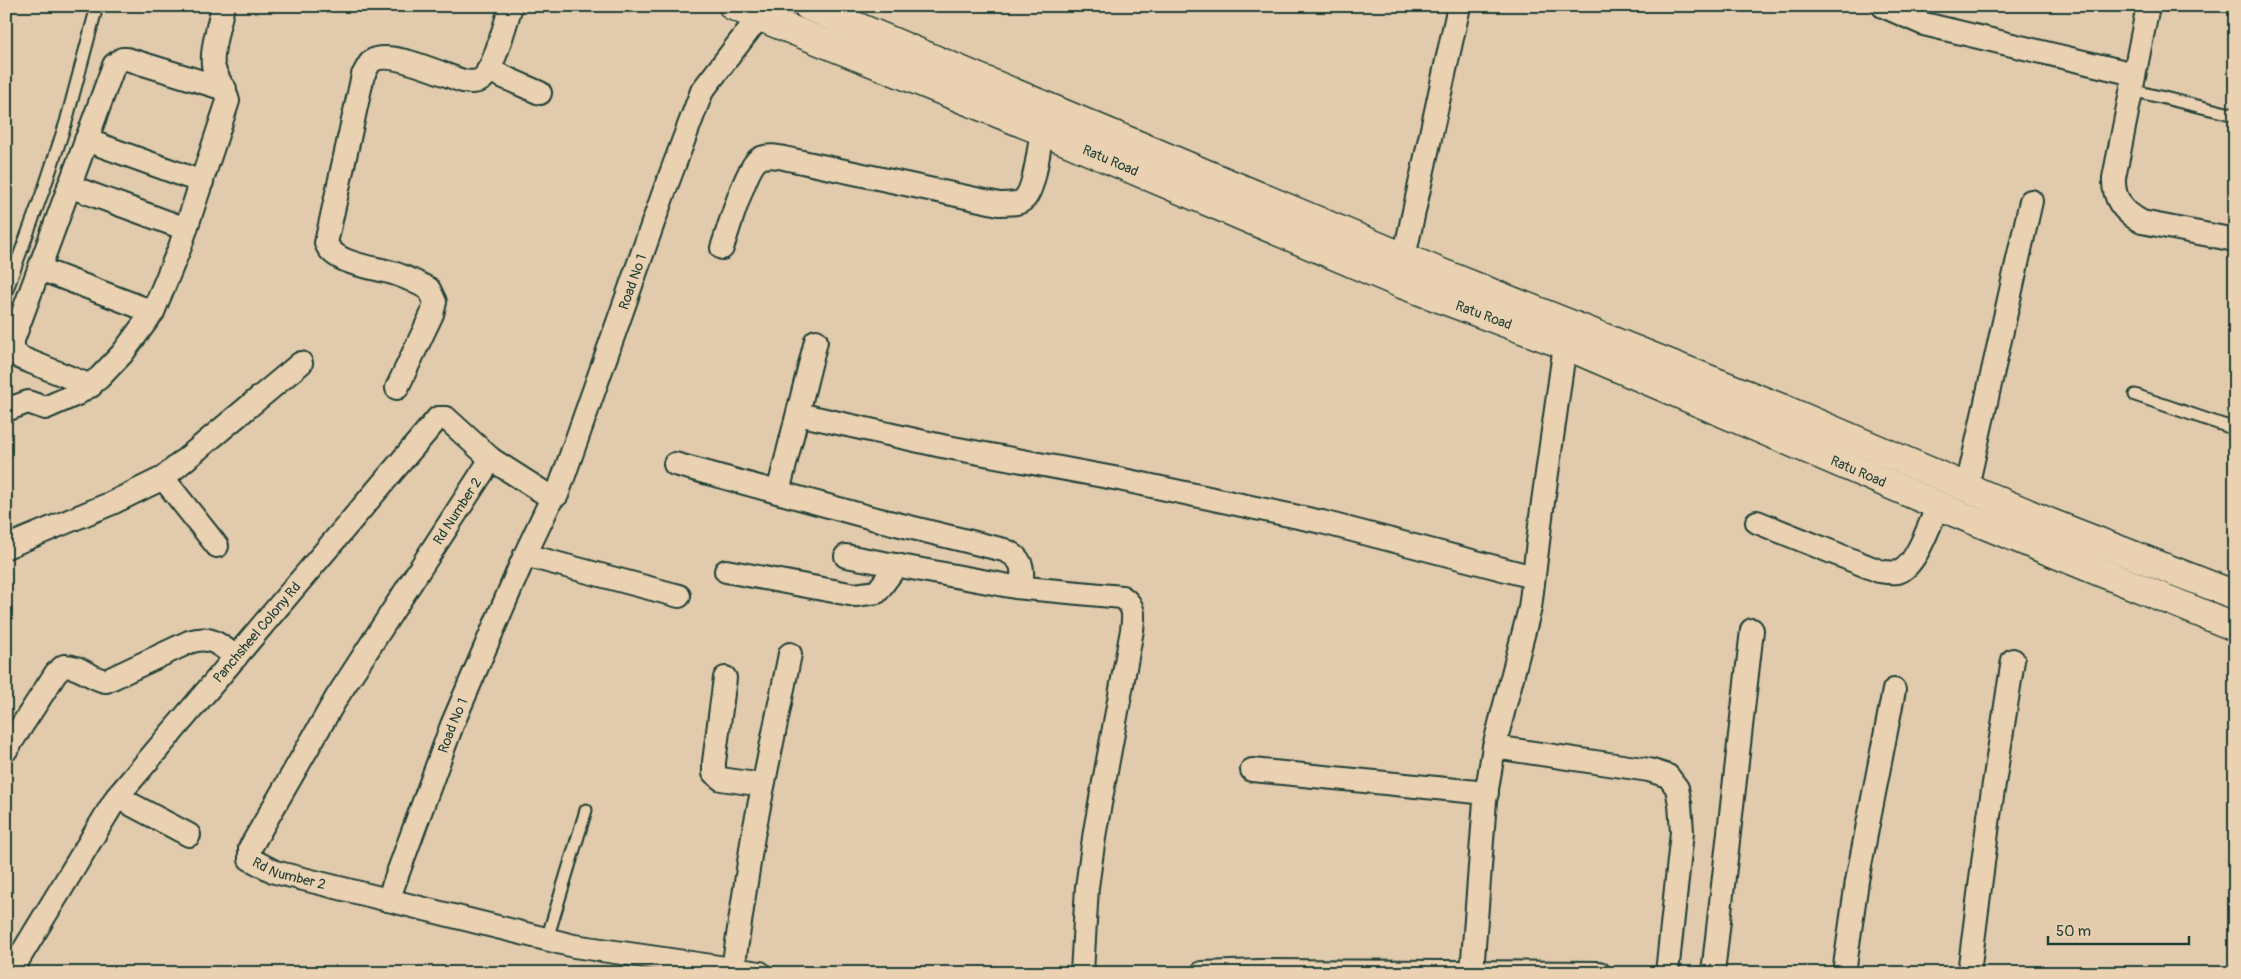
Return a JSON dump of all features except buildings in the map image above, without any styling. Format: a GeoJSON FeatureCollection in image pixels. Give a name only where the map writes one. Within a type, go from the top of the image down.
{"type":"FeatureCollection","features":[{"type":"Feature","properties":{"kind":"main road","name":"Ratu Road"},"geometry":{"type":"LineString","coordinates":[[733,6],[762,12],[1404,285],[1565,345],[1938,505],[2235,627]]}},
{"type":"Feature","properties":{"kind":"main road","name":"Ratu Road"},"geometry":{"type":"LineString","coordinates":[[808,6],[1404,257],[1781,408],[2048,522],[2235,595]]}},
{"type":"Feature","properties":{"kind":"street"},"geometry":{"type":"LineString","coordinates":[[6,410],[28,402],[45,408],[91,386],[122,354],[153,312],[186,229],[228,101],[225,88],[213,67],[223,6]]}},
{"type":"Feature","properties":{"kind":"street"},"geometry":{"type":"LineString","coordinates":[[397,388],[432,314],[435,302],[429,289],[396,274],[342,260],[329,251],[326,243],[363,75],[372,62],[384,57],[397,58],[463,81],[475,82],[483,78],[488,70],[511,6]]}},
{"type":"Feature","properties":{"kind":"street"},"geometry":{"type":"LineString","coordinates":[[1404,257],[1459,6]]}},
{"type":"Feature","properties":{"kind":"street"},"geometry":{"type":"LineString","coordinates":[[1883,6],[1924,24],[2133,82]]}},
{"type":"Feature","properties":{"kind":"street"},"geometry":{"type":"LineString","coordinates":[[2146,7],[2114,178],[2114,192],[2120,206],[2129,215],[2142,222],[2235,240]]}},
{"type":"Feature","properties":{"kind":"street","name":"Road No 1"},"geometry":{"type":"LineString","coordinates":[[388,900],[452,724],[525,554],[552,498],[557,495],[664,192],[702,91],[762,12]]}},
{"type":"Feature","properties":{"kind":"street"},"geometry":{"type":"LineString","coordinates":[[91,386],[21,358],[13,351],[12,340],[40,269],[114,65],[122,59],[225,88]]}},
{"type":"Feature","properties":{"kind":"street"},"geometry":{"type":"LineString","coordinates":[[488,70],[540,93]]}},
{"type":"Feature","properties":{"kind":"street"},"geometry":{"type":"LineString","coordinates":[[722,248],[749,170],[758,159],[769,156],[793,160],[999,204],[1013,203],[1023,200],[1031,188],[1042,131]]}},
{"type":"Feature","properties":{"kind":"street"},"geometry":{"type":"LineString","coordinates":[[86,140],[202,182]]}},
{"type":"Feature","properties":{"kind":"street"},"geometry":{"type":"LineString","coordinates":[[69,186],[186,229]]}},
{"type":"Feature","properties":{"kind":"street"},"geometry":{"type":"LineString","coordinates":[[1967,487],[2032,201]]}},
{"type":"Feature","properties":{"kind":"street"},"geometry":{"type":"LineString","coordinates":[[40,269],[153,312]]}},
{"type":"Feature","properties":{"kind":"street"},"geometry":{"type":"LineString","coordinates":[[778,492],[816,340]]}},
{"type":"Feature","properties":{"kind":"street"},"geometry":{"type":"LineString","coordinates":[[1472,972],[1479,861],[1487,793],[1494,747],[1523,642],[1530,608],[1565,345]]}},
{"type":"Feature","properties":{"kind":"street"},"geometry":{"type":"LineString","coordinates":[[6,547],[112,503],[163,478],[302,363]]}},
{"type":"Feature","properties":{"kind":"street"},"geometry":{"type":"LineString","coordinates":[[798,414],[942,446],[1119,479],[1322,522],[1533,577]]}},
{"type":"Feature","properties":{"kind":"street","name":"Panchsheel Colony Rd"},"geometry":{"type":"LineString","coordinates":[[10,973],[118,797],[438,418],[446,418],[491,459],[552,498]]}},
{"type":"Feature","properties":{"kind":"street","name":"Rd Number 2"},"geometry":{"type":"LineString","coordinates":[[491,459],[337,698],[250,848],[250,859],[275,872],[574,946],[760,973]]}},
{"type":"Feature","properties":{"kind":"street"},"geometry":{"type":"LineString","coordinates":[[675,464],[872,518],[1004,550],[1021,561],[1024,569],[1021,587]]}},
{"type":"Feature","properties":{"kind":"street"},"geometry":{"type":"LineString","coordinates":[[163,478],[217,546]]}},
{"type":"Feature","properties":{"kind":"street"},"geometry":{"type":"LineString","coordinates":[[1757,522],[1879,571],[1899,572],[1908,567],[1914,559],[1938,505]]}},
{"type":"Feature","properties":{"kind":"street"},"geometry":{"type":"LineString","coordinates":[[525,554],[679,596]]}},
{"type":"Feature","properties":{"kind":"street"},"geometry":{"type":"LineString","coordinates":[[846,556],[1021,587],[1122,597],[1129,602],[1134,612],[1095,831],[1087,887],[1082,973]]}},
{"type":"Feature","properties":{"kind":"street"},"geometry":{"type":"LineString","coordinates":[[726,571],[855,595],[877,592],[897,565]]}},
{"type":"Feature","properties":{"kind":"street"},"geometry":{"type":"LineString","coordinates":[[1713,973],[1752,630]]}},
{"type":"Feature","properties":{"kind":"street"},"geometry":{"type":"LineString","coordinates":[[8,745],[56,673],[64,666],[72,666],[96,680],[106,681],[189,642],[202,638],[218,644],[236,656]]}},
{"type":"Feature","properties":{"kind":"street"},"geometry":{"type":"LineString","coordinates":[[733,969],[753,836],[790,654]]}},
{"type":"Feature","properties":{"kind":"street"},"geometry":{"type":"LineString","coordinates":[[1970,973],[1989,816],[2012,660]]}},
{"type":"Feature","properties":{"kind":"street"},"geometry":{"type":"LineString","coordinates":[[724,678],[714,773],[721,778],[763,785]]}},
{"type":"Feature","properties":{"kind":"street"},"geometry":{"type":"LineString","coordinates":[[1844,973],[1858,881],[1894,690]]}},
{"type":"Feature","properties":{"kind":"street"},"geometry":{"type":"LineString","coordinates":[[1494,747],[1649,770],[1668,776],[1677,788],[1682,832],[1666,973]]}},
{"type":"Feature","properties":{"kind":"street"},"geometry":{"type":"LineString","coordinates":[[1252,770],[1487,793]]}},
{"type":"Feature","properties":{"kind":"street"},"geometry":{"type":"LineString","coordinates":[[118,797],[189,836]]}},
{"type":"Feature","properties":{"kind":"street"},"geometry":{"type":"LineString","coordinates":[[1202,973],[1599,973]]}},
{"type":"Feature","properties":{"kind":"lane"},"geometry":{"type":"LineString","coordinates":[[6,292],[60,140],[97,6]]}},
{"type":"Feature","properties":{"kind":"lane"},"geometry":{"type":"LineString","coordinates":[[2133,82],[2235,115]]}},
{"type":"Feature","properties":{"kind":"lane"},"geometry":{"type":"LineString","coordinates":[[2135,395],[2235,428]]}},
{"type":"Feature","properties":{"kind":"lane"},"geometry":{"type":"LineString","coordinates":[[547,939],[586,810]]}}]}
